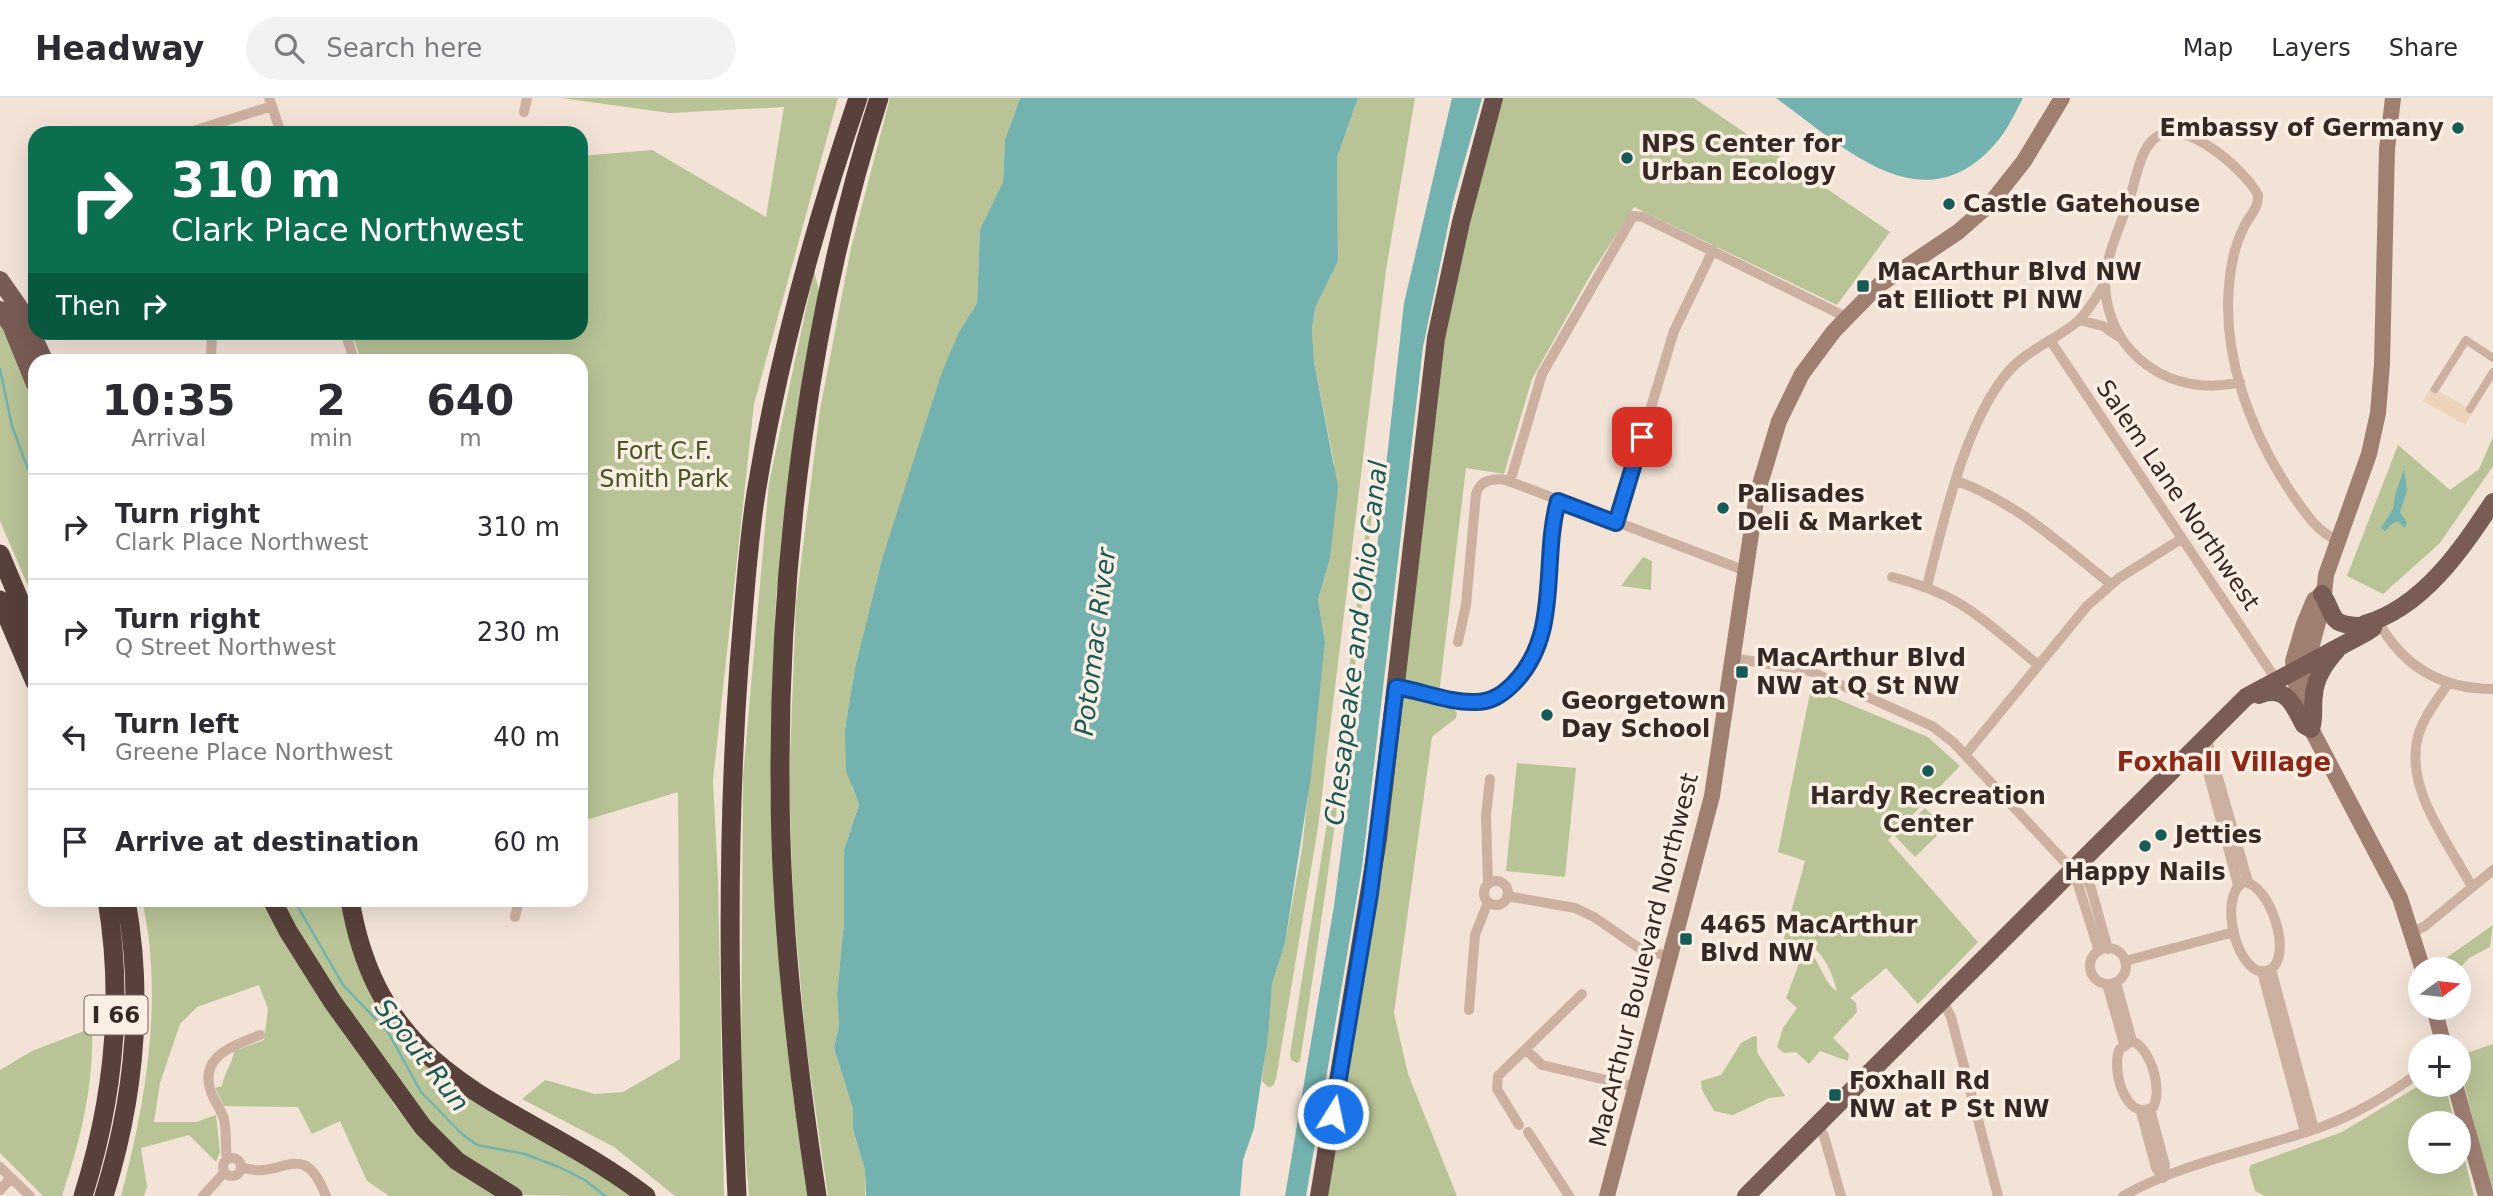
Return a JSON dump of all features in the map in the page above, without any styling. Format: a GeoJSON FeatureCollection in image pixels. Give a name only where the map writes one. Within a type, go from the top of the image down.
{"type":"FeatureCollection","features":[{"type":"Feature","properties":{"kind":"highway"},"geometry":{"type":"LineString","coordinates":[[737,1196],[731,1060],[730,904],[733,755],[749,556],[756,494],[787,333],[824,197],[858,98]]}},
{"type":"Feature","properties":{"kind":"highway"},"geometry":{"type":"LineString","coordinates":[[817,1196],[797,1063],[784,902],[780,780],[789,566],[825,304],[846,214],[879,98]]}},
{"type":"Feature","properties":{"kind":"highway"},"geometry":{"type":"LineString","coordinates":[[1319,1196],[1370,894],[1436,338],[1461,222],[1493,98]]}},
{"type":"Feature","properties":{"kind":"highway"},"geometry":{"type":"LineString","coordinates":[[0,554],[28,620]]}},
{"type":"Feature","properties":{"kind":"highway"},"geometry":{"type":"LineString","coordinates":[[0,600],[28,666]]}},
{"type":"Feature","properties":{"kind":"highway","name":"I 66"},"geometry":{"type":"LineString","coordinates":[[83,1196],[102,1130],[115,1032],[115,966],[108,907]]}},
{"type":"Feature","properties":{"kind":"highway","name":"I 66"},"geometry":{"type":"LineString","coordinates":[[104,1196],[126,1108],[134,1040],[135,973],[128,907]]}},
{"type":"Feature","properties":{"kind":"highway"},"geometry":{"type":"LineString","coordinates":[[276,907],[326,991],[414,1116],[457,1161],[513,1196]]}},
{"type":"Feature","properties":{"kind":"highway"},"geometry":{"type":"LineString","coordinates":[[352,907],[360,943],[372,976],[398,1020],[423,1051],[479,1096],[604,1167],[646,1196]]}},
{"type":"Feature","properties":{"kind":"highway"},"geometry":{"type":"LineString","coordinates":[[76,1196],[102,1130]]}},
{"type":"Feature","properties":{"kind":"main road","name":"MacArthur Boulevard Northwest"},"geometry":{"type":"LineString","coordinates":[[1607,1196],[1712,796],[1759,484],[1774,431],[1802,374],[1846,317],[1886,280],[1958,232],[1990,204],[2024,161],[2062,98]]}},
{"type":"Feature","properties":{"kind":"main road"},"geometry":{"type":"LineString","coordinates":[[2388,99],[2382,364],[2378,413],[2365,465],[2337,540],[2322,594],[2323,604],[2301,662],[2311,729],[2400,898],[2420,957]]}},
{"type":"Feature","properties":{"kind":"main road"},"geometry":{"type":"LineString","coordinates":[[0,272],[6,318],[28,368]]}},
{"type":"Feature","properties":{"kind":"main road"},"geometry":{"type":"LineString","coordinates":[[3,292],[28,324]]}},
{"type":"Feature","properties":{"kind":"main road"},"geometry":{"type":"LineString","coordinates":[[1746,1196],[2246,697],[2414,597],[2442,570],[2492,506]]}},
{"type":"Feature","properties":{"kind":"main road"},"geometry":{"type":"LineString","coordinates":[[2322,594],[2333,620],[2344,625],[2371,623]]}},
{"type":"Feature","properties":{"kind":"main road"},"geometry":{"type":"LineString","coordinates":[[2246,697],[2253,683],[2271,672],[2340,646],[2373,628],[2371,623]]}},
{"type":"Feature","properties":{"kind":"main road"},"geometry":{"type":"LineString","coordinates":[[2311,729],[2315,717],[2314,695],[2320,672],[2340,646]]}},
{"type":"Feature","properties":{"kind":"main road"},"geometry":{"type":"LineString","coordinates":[[2246,697],[2275,691],[2282,694],[2293,702],[2304,726],[2311,729]]}},
{"type":"Feature","properties":{"kind":"main road"},"geometry":{"type":"LineString","coordinates":[[2458,1097],[2486,1196]]}},
{"type":"Feature","properties":{"kind":"street"},"geometry":{"type":"LineString","coordinates":[[524,112],[527,98]]}},
{"type":"Feature","properties":{"kind":"street"},"geometry":{"type":"LineString","coordinates":[[206,126],[271,102],[279,126]]}},
{"type":"Feature","properties":{"kind":"street"},"geometry":{"type":"LineString","coordinates":[[1927,586],[1977,422],[1994,391],[2020,360],[2078,320],[2105,283],[2112,253],[2144,156],[2156,137],[2174,131],[2186,134],[2227,161],[2252,186],[2258,203],[2239,238],[2229,291],[2230,328],[2240,383],[2252,422],[2276,469],[2316,525],[2337,540]]}},
{"type":"Feature","properties":{"kind":"street"},"geometry":{"type":"LineString","coordinates":[[1510,482],[1542,374],[1633,216],[1641,216],[1713,250],[1846,317]]}},
{"type":"Feature","properties":{"kind":"street"},"geometry":{"type":"LineString","coordinates":[[1616,523],[1674,331],[1713,250]]}},
{"type":"Feature","properties":{"kind":"street"},"geometry":{"type":"LineString","coordinates":[[2105,283],[2119,337]]}},
{"type":"Feature","properties":{"kind":"street"},"geometry":{"type":"LineString","coordinates":[[2078,320],[2104,326],[2119,337],[2146,365],[2174,381],[2202,386],[2240,383]]}},
{"type":"Feature","properties":{"kind":"street"},"geometry":{"type":"LineString","coordinates":[[2435,389],[2466,340],[2493,358]]}},
{"type":"Feature","properties":{"kind":"street","name":"Salem Lane Northwest"},"geometry":{"type":"LineString","coordinates":[[2050,341],[2271,672]]}},
{"type":"Feature","properties":{"kind":"street"},"geometry":{"type":"LineString","coordinates":[[2470,409],[2493,372]]}},
{"type":"Feature","properties":{"kind":"street"},"geometry":{"type":"LineString","coordinates":[[1458,642],[1466,605],[1476,494],[1478,487],[1486,481],[1510,482],[1746,572]]}},
{"type":"Feature","properties":{"kind":"street"},"geometry":{"type":"LineString","coordinates":[[1957,481],[1992,495],[2025,514],[2111,584]]}},
{"type":"Feature","properties":{"kind":"street"},"geometry":{"type":"LineString","coordinates":[[1396,687],[1467,702],[1482,702],[1500,695],[1525,671],[1542,636],[1558,501]]}},
{"type":"Feature","properties":{"kind":"street"},"geometry":{"type":"LineString","coordinates":[[1965,755],[2087,606],[2111,584],[2181,539]]}},
{"type":"Feature","properties":{"kind":"street"},"geometry":{"type":"LineString","coordinates":[[1892,577],[1927,586],[1962,603],[2037,664]]}},
{"type":"Feature","properties":{"kind":"street"},"geometry":{"type":"LineString","coordinates":[[2371,623],[2406,657],[2448,684],[2493,689]]}},
{"type":"Feature","properties":{"kind":"street"},"geometry":{"type":"LineString","coordinates":[[1733,658],[1796,667],[1818,674],[1928,724],[1965,755],[2073,870],[2103,950]]}},
{"type":"Feature","properties":{"kind":"street"},"geometry":{"type":"LineString","coordinates":[[2448,684],[2421,729],[2415,752],[2416,771],[2424,797],[2472,887]]}},
{"type":"Feature","properties":{"kind":"street"},"geometry":{"type":"LineString","coordinates":[[2203,739],[2243,883]]}},
{"type":"Feature","properties":{"kind":"street"},"geometry":{"type":"LineString","coordinates":[[1469,1010],[1475,935],[1488,902],[1484,893],[1488,884],[1486,815],[1490,779]]}},
{"type":"Feature","properties":{"kind":"street"},"geometry":{"type":"LineString","coordinates":[[2413,932],[2493,870]]}},
{"type":"Feature","properties":{"kind":"street"},"geometry":{"type":"LineString","coordinates":[[1488,884],[1494,881],[1504,884],[1507,896]]}},
{"type":"Feature","properties":{"kind":"street"},"geometry":{"type":"LineString","coordinates":[[2243,883],[2231,899],[2234,932],[2247,963],[2266,970]]}},
{"type":"Feature","properties":{"kind":"street"},"geometry":{"type":"LineString","coordinates":[[2243,883],[2261,890],[2275,921],[2279,953],[2266,970]]}},
{"type":"Feature","properties":{"kind":"street"},"geometry":{"type":"LineString","coordinates":[[1507,896],[1575,908],[1594,917],[1639,948],[1670,957]]}},
{"type":"Feature","properties":{"kind":"street"},"geometry":{"type":"LineString","coordinates":[[1488,902],[1501,904],[1507,896]]}},
{"type":"Feature","properties":{"kind":"street"},"geometry":{"type":"LineString","coordinates":[[515,917],[517,907]]}},
{"type":"Feature","properties":{"kind":"street"},"geometry":{"type":"LineString","coordinates":[[2125,961],[2234,932]]}},
{"type":"Feature","properties":{"kind":"street"},"geometry":{"type":"LineString","coordinates":[[2103,950],[2120,953],[2125,961],[2126,971],[2112,983]]}},
{"type":"Feature","properties":{"kind":"street"},"geometry":{"type":"LineString","coordinates":[[2103,950],[2090,962],[2091,971],[2095,978],[2112,983]]}},
{"type":"Feature","properties":{"kind":"street"},"geometry":{"type":"LineString","coordinates":[[2266,970],[2309,1131]]}},
{"type":"Feature","properties":{"kind":"street"},"geometry":{"type":"LineString","coordinates":[[2112,983],[2128,1043]]}},
{"type":"Feature","properties":{"kind":"street"},"geometry":{"type":"LineString","coordinates":[[1569,1196],[1497,1089],[1498,1076],[1582,994]]}},
{"type":"Feature","properties":{"kind":"street"},"geometry":{"type":"LineString","coordinates":[[1942,1000],[1951,1017],[1998,1196]]}},
{"type":"Feature","properties":{"kind":"street"},"geometry":{"type":"LineString","coordinates":[[225,1173],[222,1166],[227,1158],[223,1117],[208,1085],[211,1069],[216,1056],[227,1048],[260,1035]]}},
{"type":"Feature","properties":{"kind":"street"},"geometry":{"type":"LineString","coordinates":[[2128,1043],[2140,1044],[2147,1055],[2157,1093],[2157,1101],[2145,1110],[2127,1101],[2116,1062],[2116,1055],[2128,1043]]}},
{"type":"Feature","properties":{"kind":"street"},"geometry":{"type":"LineString","coordinates":[[1526,1049],[1542,1065],[1636,1087]]}},
{"type":"Feature","properties":{"kind":"street"},"geometry":{"type":"LineString","coordinates":[[2123,1196],[2163,1178],[2309,1131],[2373,1102],[2408,1080]]}},
{"type":"Feature","properties":{"kind":"street"},"geometry":{"type":"LineString","coordinates":[[2145,1110],[2156,1168],[2163,1178]]}},
{"type":"Feature","properties":{"kind":"street"},"geometry":{"type":"LineString","coordinates":[[1818,1124],[1824,1136],[1840,1196]]}},
{"type":"Feature","properties":{"kind":"street"},"geometry":{"type":"LineString","coordinates":[[227,1158],[236,1158],[241,1167],[261,1171],[296,1162],[306,1164],[313,1170],[326,1196]]}},
{"type":"Feature","properties":{"kind":"street"},"geometry":{"type":"LineString","coordinates":[[0,1167],[30,1196]]}},
{"type":"Feature","properties":{"kind":"street"},"geometry":{"type":"LineString","coordinates":[[225,1173],[235,1176],[241,1167]]}},
{"type":"Feature","properties":{"kind":"street"},"geometry":{"type":"LineString","coordinates":[[204,1196],[225,1173]]}},
{"type":"Feature","properties":{"kind":"street"},"geometry":{"type":"LineString","coordinates":[[0,1190],[11,1178]]}},
{"type":"Feature","properties":{"kind":"green space","name":"Fort C.F. Smith Park"},"geometry":{"type":"Polygon","coordinates":[[[561,98],[838,98],[754,404],[713,780],[718,879],[724,1196],[675,1196],[614,1147],[522,1099],[545,1080],[595,1094],[623,1092],[680,1059],[678,792],[588,819],[588,354],[359,354],[354,340],[588,340],[588,155],[652,150],[766,217],[784,107],[670,113],[561,98]]]}},
{"type":"Feature","properties":{"kind":"green space"},"geometry":{"type":"Polygon","coordinates":[[[890,98],[1020,98],[1005,140],[1003,182],[980,229],[977,303],[959,332],[882,559],[855,668],[845,729],[852,788],[859,803],[844,850],[844,922],[837,994],[839,1026],[834,1048],[853,1109],[853,1131],[865,1170],[865,1196],[828,1196],[806,1044],[793,898],[789,782],[796,603],[820,410],[851,248],[890,98]]]}},
{"type":"Feature","properties":{"kind":"green space"},"geometry":{"type":"Polygon","coordinates":[[[1358,98],[1415,98],[1386,270],[1318,827],[1276,1079],[1273,1086],[1268,1087],[1262,1081],[1272,984],[1285,943],[1302,849],[1325,642],[1318,600],[1330,558],[1334,462],[1314,362],[1312,328],[1315,308],[1338,261],[1337,158],[1358,98]]]}},
{"type":"Feature","properties":{"kind":"green space"},"geometry":{"type":"Polygon","coordinates":[[[1500,98],[1694,98],[1890,232],[1837,305],[1634,207],[1591,274],[1532,379],[1504,474],[1466,468],[1438,703],[1451,706],[1457,713],[1456,718],[1432,737],[1394,1013],[1408,1074],[1457,1196],[1324,1196],[1449,293],[1500,98]]]}},
{"type":"Feature","properties":{"kind":"green space"},"geometry":{"type":"Polygon","coordinates":[[[814,271],[819,290],[776,596],[770,794],[793,1096],[809,1196],[749,1196],[741,1101],[743,776],[769,483],[814,271]]]}},
{"type":"Feature","properties":{"kind":"green space"},"geometry":{"type":"Polygon","coordinates":[[[0,318],[28,382],[28,586],[0,521],[0,318]]]}},
{"type":"Feature","properties":{"kind":"green space"},"geometry":{"type":"Polygon","coordinates":[[[2493,437],[2493,466],[2440,543],[2383,594],[2347,576],[2398,445],[2450,490],[2479,469],[2493,437]]]}},
{"type":"Feature","properties":{"kind":"green space"},"geometry":{"type":"Polygon","coordinates":[[[1372,480],[1375,484],[1368,557],[1342,773],[1300,1061],[1297,1063],[1291,1060],[1290,1054],[1341,735],[1372,480]]]}},
{"type":"Feature","properties":{"kind":"green space"},"geometry":{"type":"Polygon","coordinates":[[[1643,557],[1652,561],[1651,590],[1621,586],[1643,557]]]}},
{"type":"Feature","properties":{"kind":"green space"},"geometry":{"type":"Polygon","coordinates":[[[1811,688],[1928,737],[1960,766],[1888,840],[1978,942],[1918,1004],[1886,968],[1850,998],[1856,1003],[1857,1012],[1833,1038],[1849,1054],[1848,1061],[1820,1051],[1809,1064],[1796,1052],[1784,1053],[1777,1047],[1783,1028],[1797,1008],[1786,998],[1798,966],[1796,946],[1810,952],[1837,991],[1826,962],[1813,947],[1795,941],[1783,942],[1805,861],[1778,852],[1811,688]]]}},
{"type":"Feature","properties":{"kind":"green space"},"geometry":{"type":"Polygon","coordinates":[[[1517,763],[1576,768],[1565,877],[1506,871],[1517,763]]]}},
{"type":"Feature","properties":{"kind":"green space"},"geometry":{"type":"Polygon","coordinates":[[[1925,808],[1945,828],[1915,857],[1895,836],[1925,808]]]}},
{"type":"Feature","properties":{"kind":"green space"},"geometry":{"type":"Polygon","coordinates":[[[143,907],[270,907],[395,1106],[417,1132],[499,1196],[389,1196],[367,1181],[340,1121],[312,1134],[298,1107],[224,1106],[215,1088],[222,1086],[234,1051],[264,1040],[268,1009],[259,985],[197,1007],[180,1024],[160,1083],[154,1122],[196,1122],[216,1115],[220,1152],[216,1162],[189,1135],[141,1148],[147,1187],[144,1196],[121,1196],[138,1124],[149,1049],[152,974],[143,907]]]}},
{"type":"Feature","properties":{"kind":"green space"},"geometry":{"type":"Polygon","coordinates":[[[285,907],[346,907],[401,1035],[545,1140],[634,1196],[523,1195],[496,1182],[471,1164],[447,1142],[404,1091],[296,929],[285,907]]]}},
{"type":"Feature","properties":{"kind":"green space"},"geometry":{"type":"Polygon","coordinates":[[[2493,925],[2490,947],[2471,957],[2447,957],[2493,925]]]}},
{"type":"Feature","properties":{"kind":"green space"},"geometry":{"type":"Polygon","coordinates":[[[92,1028],[91,1071],[75,1155],[62,1196],[43,1196],[0,1153],[0,1070],[32,1051],[92,1028]]]}},
{"type":"Feature","properties":{"kind":"green space"},"geometry":{"type":"Polygon","coordinates":[[[1757,1037],[1757,1052],[1785,1096],[1769,1098],[1733,1115],[1714,1111],[1702,1090],[1701,1081],[1721,1075],[1741,1043],[1757,1037]]]}},
{"type":"Feature","properties":{"kind":"green space"},"geometry":{"type":"Polygon","coordinates":[[[2493,1044],[2493,1196],[2467,1097],[2471,1097],[2471,1052],[2493,1044]]]}},
{"type":"Feature","properties":{"kind":"green space"},"geometry":{"type":"Polygon","coordinates":[[[2408,1092],[2408,1097],[2448,1097],[2452,1111],[2408,1111],[2408,1174],[2468,1174],[2474,1196],[2265,1196],[2255,1191],[2249,1170],[2251,1165],[2342,1132],[2408,1092]]]}},
{"type":"Feature","properties":{"kind":"shaded area"},"geometry":{"type":"Polygon","coordinates":[[[2431,387],[2473,411],[2465,425],[2423,401],[2431,387]]]}},
{"type":"Feature","properties":{"kind":"water","name":"Potomac River"},"geometry":{"type":"Polygon","coordinates":[[[1020,98],[1358,98],[1337,158],[1338,261],[1315,308],[1312,328],[1314,362],[1338,487],[1330,558],[1318,600],[1325,642],[1311,776],[1285,943],[1272,984],[1268,1036],[1254,1128],[1243,1160],[1240,1196],[866,1196],[865,1170],[853,1130],[853,1109],[834,1048],[839,1026],[837,994],[844,922],[844,850],[859,804],[846,771],[845,729],[855,668],[882,559],[942,372],[959,332],[977,303],[980,229],[1003,182],[1005,140],[1020,98]]]}},
{"type":"Feature","properties":{"kind":"water"},"geometry":{"type":"Polygon","coordinates":[[[1452,98],[1482,98],[1453,202],[1423,347],[1362,867],[1306,1196],[1285,1196],[1334,906],[1357,730],[1404,303],[1452,98]]]}},
{"type":"Feature","properties":{"kind":"water"},"geometry":{"type":"Polygon","coordinates":[[[1776,98],[2023,98],[1995,144],[1967,168],[1939,179],[1911,178],[1882,170],[1827,136],[1776,98]]]}},
{"type":"Feature","properties":{"kind":"water"},"geometry":{"type":"Polygon","coordinates":[[[2404,469],[2407,491],[2400,512],[2407,523],[2404,528],[2399,522],[2393,523],[2385,531],[2381,528],[2393,509],[2404,469]]]}},
{"type":"Feature","properties":{"kind":"waterway","name":"Spout Run"},"geometry":{"type":"LineString","coordinates":[[0,369],[12,426],[28,469]]}},
{"type":"Feature","properties":{"kind":"waterway","name":"Spout Run"},"geometry":{"type":"LineString","coordinates":[[298,907],[343,985],[388,1032],[421,1092],[462,1134],[477,1145],[525,1154],[559,1167],[585,1180],[605,1196]]}},
{"type":"Feature","properties":{"kind":"place","name":"Embassy of Germany"},"geometry":{"type":"Point","coordinates":[2458,128]}},
{"type":"Feature","properties":{"kind":"place","name":"NPS Center for Urban Ecology"},"geometry":{"type":"Point","coordinates":[1627,158]}},
{"type":"Feature","properties":{"kind":"place","name":"Castle Gatehouse"},"geometry":{"type":"Point","coordinates":[1949,204]}},
{"type":"Feature","properties":{"kind":"place","name":"MacArthur Blvd NW at Elliott Pl NW"},"geometry":{"type":"Point","coordinates":[1863,286]}},
{"type":"Feature","properties":{"kind":"place","name":"Palisades Deli & Market"},"geometry":{"type":"Point","coordinates":[1723,508]}},
{"type":"Feature","properties":{"kind":"place","name":"MacArthur Blvd NW at Q St NW"},"geometry":{"type":"Point","coordinates":[1742,672]}},
{"type":"Feature","properties":{"kind":"place","name":"Georgetown Day School"},"geometry":{"type":"Point","coordinates":[1547,715]}},
{"type":"Feature","properties":{"kind":"place","name":"Hardy Recreation Center"},"geometry":{"type":"Point","coordinates":[1928,771]}},
{"type":"Feature","properties":{"kind":"place","name":"Jetties"},"geometry":{"type":"Point","coordinates":[2161,835]}},
{"type":"Feature","properties":{"kind":"place","name":"Happy Nails"},"geometry":{"type":"Point","coordinates":[2145,846]}},
{"type":"Feature","properties":{"kind":"place","name":"4465 MacArthur Blvd NW"},"geometry":{"type":"Point","coordinates":[1686,939]}},
{"type":"Feature","properties":{"kind":"place","name":"Foxhall Rd NW at P St NW"},"geometry":{"type":"Point","coordinates":[1835,1095]}},
{"type":"Feature","properties":{"kind":"district","name":"Foxhall Village"},"geometry":{"type":"Point","coordinates":[2224,762]}},
{"type":"Feature","properties":{"kind":"route"},"geometry":{"type":"LineString","coordinates":[[1333,1114],[1370,894],[1396,687],[1477,702],[1496,697],[1514,683],[1532,661],[1542,636],[1558,501],[1616,523],[1642,437]]}},
{"type":"Feature","properties":{"kind":"water label","name":"Chesapeake and Ohio Canal"},"geometry":{"type":"Point","coordinates":[1356,643]}}]}
